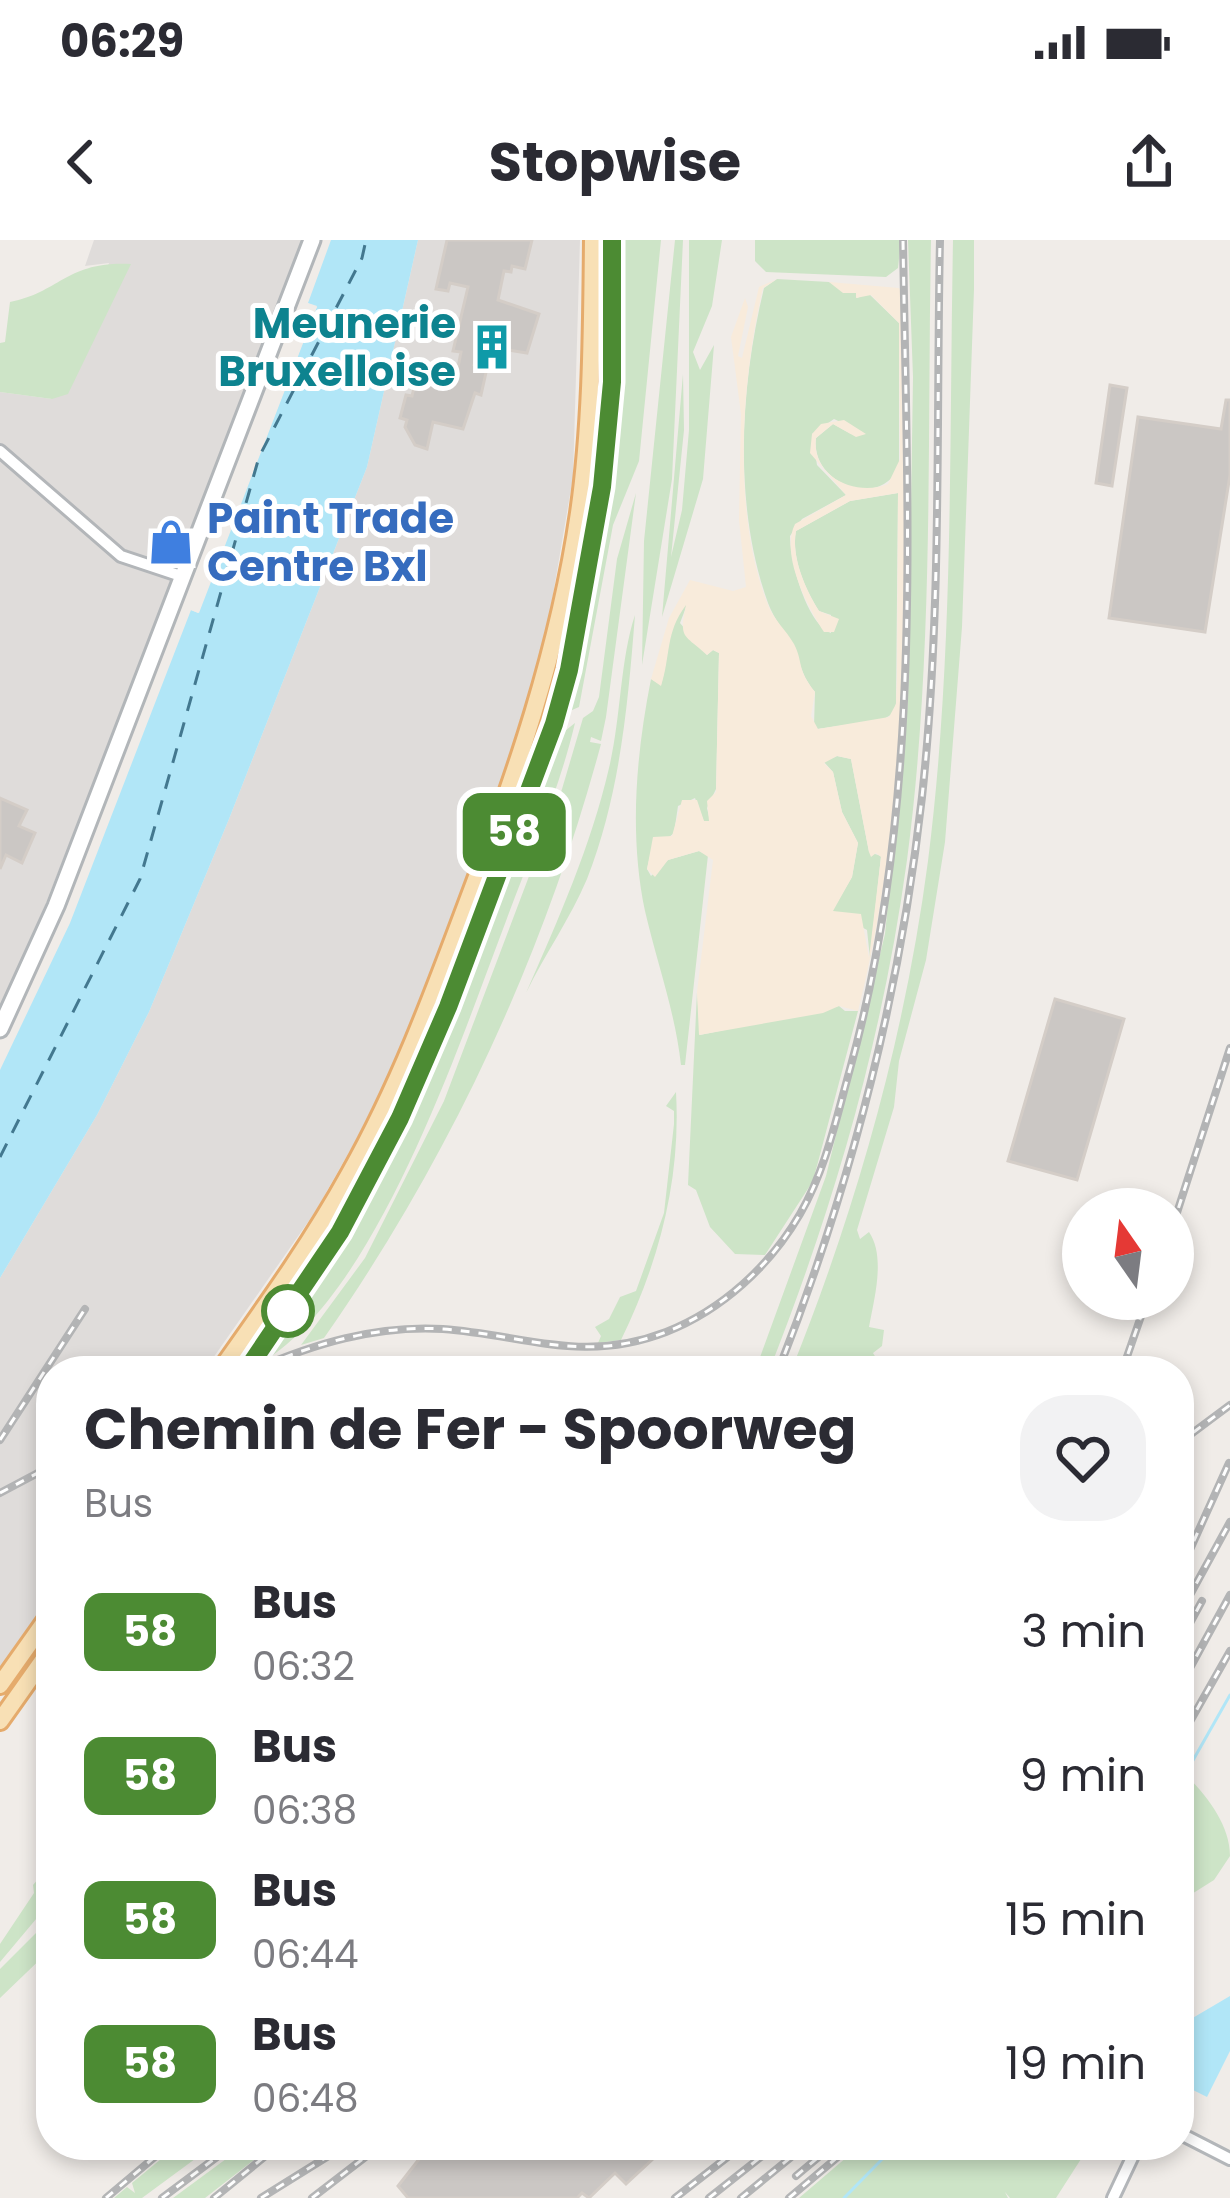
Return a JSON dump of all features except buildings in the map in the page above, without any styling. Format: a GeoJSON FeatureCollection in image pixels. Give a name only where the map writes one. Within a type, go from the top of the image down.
{"type":"FeatureCollection","features":[{"type":"Feature","properties":{"kind":"main road"},"geometry":{"type":"LineString","coordinates":[[0,1029],[50,919],[312,240]]}},
{"type":"Feature","properties":{"kind":"main road"},"geometry":{"type":"LineString","coordinates":[[230,1356],[322,1221],[381,1114],[424,1017],[522,755],[555,638],[578,514],[591,371],[592,240]]}},
{"type":"Feature","properties":{"kind":"main road"},"geometry":{"type":"LineString","coordinates":[[256,1356],[340,1232],[400,1118],[448,1007],[554,724],[569,670],[602,487],[612,382],[612,240]]}},
{"type":"Feature","properties":{"kind":"main road"},"geometry":{"type":"LineString","coordinates":[[0,1685],[36,1633]]}},
{"type":"Feature","properties":{"kind":"main road"},"geometry":{"type":"LineString","coordinates":[[0,1721],[36,1669]]}},
{"type":"Feature","properties":{"kind":"street"},"geometry":{"type":"LineString","coordinates":[[0,451],[122,556],[182,576]]}},
{"type":"Feature","properties":{"kind":"street"},"geometry":{"type":"LineString","coordinates":[[1194,2141],[1230,2159]]}},
{"type":"Feature","properties":{"kind":"street"},"geometry":{"type":"LineString","coordinates":[[1113,2198],[1131,2160]]}},
{"type":"Feature","properties":{"kind":"shaded area"},"geometry":{"type":"Polygon","coordinates":[[[94,240],[308,240],[0,1019],[0,392],[52,399],[109,263],[85,266],[94,240]]]}},
{"type":"Feature","properties":{"kind":"shaded area"},"geometry":{"type":"Polygon","coordinates":[[[418,240],[580,240],[573,477],[536,695],[449,942],[389,1082],[315,1212],[214,1356],[36,1356],[36,1625],[0,1678],[0,1278],[97,1115],[149,1012],[367,467],[418,240]]]}},
{"type":"Feature","properties":{"kind":"green space"},"geometry":{"type":"Polygon","coordinates":[[[619,240],[661,240],[639,461],[613,525],[579,707],[565,713],[601,535],[623,297],[619,240]]]}},
{"type":"Feature","properties":{"kind":"green space"},"geometry":{"type":"Polygon","coordinates":[[[675,240],[683,240],[672,479],[642,665],[644,541],[675,240]]]}},
{"type":"Feature","properties":{"kind":"green space"},"geometry":{"type":"Polygon","coordinates":[[[689,240],[722,240],[712,306],[693,352],[700,370],[714,345],[703,479],[662,617],[683,374],[684,430],[671,557],[682,510],[689,430],[689,240]]]}},
{"type":"Feature","properties":{"kind":"green space"},"geometry":{"type":"Polygon","coordinates":[[[755,240],[901,240],[898,268],[886,277],[766,272],[755,261],[755,240]]]}},
{"type":"Feature","properties":{"kind":"green space"},"geometry":{"type":"Polygon","coordinates":[[[908,240],[931,240],[922,706],[897,927],[835,1185],[774,1356],[760,1356],[826,1176],[885,934],[908,702],[913,377],[908,240]]]}},
{"type":"Feature","properties":{"kind":"green space"},"geometry":{"type":"Polygon","coordinates":[[[953,240],[974,240],[962,627],[945,842],[926,960],[899,1061],[894,1107],[857,1230],[860,1239],[869,1232],[877,1253],[869,1327],[884,1330],[882,1346],[875,1356],[797,1356],[876,1120],[918,926],[942,706],[953,240]]]}},
{"type":"Feature","properties":{"kind":"green space"},"geometry":{"type":"Polygon","coordinates":[[[599,250],[608,255],[602,442],[561,674],[524,793],[412,1069],[559,638],[599,250]]]}},
{"type":"Feature","properties":{"kind":"green space"},"geometry":{"type":"Polygon","coordinates":[[[131,264],[68,394],[52,399],[0,392],[0,343],[5,342],[10,302],[92,267],[131,264]]]}},
{"type":"Feature","properties":{"kind":"green space"},"geometry":{"type":"Polygon","coordinates":[[[777,279],[829,282],[856,293],[857,298],[868,293],[899,323],[899,468],[875,488],[861,489],[834,478],[823,467],[816,438],[833,424],[851,434],[862,432],[834,419],[812,434],[817,465],[846,495],[802,519],[790,536],[807,605],[831,633],[831,615],[819,611],[800,572],[796,531],[850,501],[898,493],[896,703],[894,713],[882,720],[814,726],[815,692],[771,609],[757,566],[745,487],[745,406],[764,288],[777,279]]]}},
{"type":"Feature","properties":{"kind":"green space"},"geometry":{"type":"Polygon","coordinates":[[[636,493],[606,717],[601,741],[591,737],[590,742],[601,744],[522,978],[452,1127],[370,1269],[324,1338],[301,1345],[365,1258],[444,1101],[562,789],[583,718],[593,711],[599,697],[617,559],[636,493]]]}},
{"type":"Feature","properties":{"kind":"green space"},"geometry":{"type":"Polygon","coordinates":[[[708,589],[720,594],[710,601],[688,602],[680,623],[707,655],[713,650],[719,653],[716,789],[707,808],[710,821],[704,822],[695,798],[678,806],[674,833],[651,852],[647,869],[651,876],[668,860],[699,851],[708,855],[685,1065],[681,1065],[640,882],[636,795],[651,679],[661,685],[677,615],[694,594],[708,589]]]}},
{"type":"Feature","properties":{"kind":"green space"},"geometry":{"type":"Polygon","coordinates":[[[635,615],[621,749],[598,847],[580,894],[526,993],[573,882],[602,797],[635,615]]]}},
{"type":"Feature","properties":{"kind":"green space"},"geometry":{"type":"Polygon","coordinates":[[[575,723],[544,823],[464,1034],[407,1166],[338,1288],[298,1334],[262,1356],[367,1196],[556,738],[575,723]]]}},
{"type":"Feature","properties":{"kind":"green space"},"geometry":{"type":"Polygon","coordinates":[[[837,756],[851,759],[869,852],[881,856],[870,958],[867,930],[832,911],[852,877],[858,843],[842,812],[833,772],[824,762],[837,756]]]}},
{"type":"Feature","properties":{"kind":"green space"},"geometry":{"type":"Polygon","coordinates":[[[697,992],[700,1035],[839,1006],[858,1011],[813,1181],[765,1255],[735,1254],[710,1227],[696,1190],[688,1185],[697,992]]]}},
{"type":"Feature","properties":{"kind":"green space"},"geometry":{"type":"Polygon","coordinates":[[[676,1092],[671,1189],[656,1250],[621,1340],[598,1343],[601,1336],[595,1327],[609,1319],[620,1297],[636,1291],[664,1213],[674,1124],[674,1111],[666,1106],[676,1092]]]}},
{"type":"Feature","properties":{"kind":"green space"},"geometry":{"type":"Polygon","coordinates":[[[1194,1784],[1222,1822],[1229,1844],[1230,1856],[1214,1880],[1194,1893],[1194,1784]]]}},
{"type":"Feature","properties":{"kind":"green space"},"geometry":{"type":"Polygon","coordinates":[[[36,1882],[36,1919],[0,1962],[0,1944],[34,1893],[36,1882]]]}},
{"type":"Feature","properties":{"kind":"green space"},"geometry":{"type":"Polygon","coordinates":[[[36,1933],[36,1963],[0,1998],[0,1969],[36,1933]]]}},
{"type":"Feature","properties":{"kind":"green space"},"geometry":{"type":"Polygon","coordinates":[[[160,2160],[194,2160],[142,2198],[114,2198],[127,2187],[135,2193],[132,2183],[160,2160]]]}},
{"type":"Feature","properties":{"kind":"green space"},"geometry":{"type":"Polygon","coordinates":[[[225,2160],[254,2160],[205,2198],[173,2198],[225,2160]]]}},
{"type":"Feature","properties":{"kind":"green space"},"geometry":{"type":"Polygon","coordinates":[[[843,2160],[1080,2160],[1056,2198],[1010,2198],[1005,2192],[1008,2198],[799,2198],[843,2160]]]}},
{"type":"Feature","properties":{"kind":"sand"},"geometry":{"type":"Polygon","coordinates":[[[777,279],[763,288],[749,365],[744,448],[749,531],[768,605],[794,644],[815,692],[811,716],[818,729],[889,717],[896,704],[897,676],[898,493],[850,501],[796,531],[804,583],[819,611],[839,619],[834,632],[824,632],[817,621],[793,564],[795,524],[846,495],[810,453],[812,434],[821,424],[844,420],[866,434],[856,437],[833,424],[816,438],[821,463],[838,480],[863,488],[888,484],[900,459],[899,323],[871,295],[856,298],[856,293],[843,293],[829,282],[899,288],[903,296],[905,566],[898,746],[877,923],[858,1011],[839,1006],[823,1013],[699,1035],[697,992],[713,860],[699,851],[668,860],[655,877],[647,869],[653,837],[672,836],[682,800],[697,800],[704,821],[709,821],[707,801],[716,792],[719,653],[713,650],[707,655],[685,634],[686,605],[671,635],[661,686],[651,679],[669,618],[690,580],[733,591],[746,587],[739,520],[741,414],[731,337],[745,298],[748,307],[738,356],[742,358],[759,287],[777,279]],[[837,756],[824,763],[833,772],[842,812],[858,843],[852,877],[833,911],[861,914],[869,958],[881,857],[876,853],[871,857],[869,852],[851,759],[837,756]]]}},
{"type":"Feature","properties":{"kind":"water"},"geometry":{"type":"Polygon","coordinates":[[[331,240],[418,240],[367,467],[149,1012],[97,1115],[0,1278],[0,1070],[70,923],[191,610],[198,613],[317,306],[308,303],[331,240]]]}},
{"type":"Feature","properties":{"kind":"water"},"geometry":{"type":"Polygon","coordinates":[[[1230,1996],[1230,2051],[1207,2097],[1194,2090],[1194,2017],[1230,1996]]]}},
{"type":"Feature","properties":{"kind":"pier"},"geometry":{"type":"Polygon","coordinates":[[[302,301],[317,307],[199,613],[188,609],[196,606],[310,310],[302,301]]]}},
{"type":"Feature","properties":{"kind":"waterway"},"geometry":{"type":"LineString","coordinates":[[1194,1759],[1230,1695]]}},
{"type":"Feature","properties":{"kind":"waterway"},"geometry":{"type":"LineString","coordinates":[[844,2198],[881,2160]]}},
{"type":"Feature","properties":{"kind":"ferry route"},"geometry":{"type":"LineString","coordinates":[[0,1157],[140,879],[259,457],[362,258],[366,240]]}},
{"type":"Feature","properties":{"kind":"railway"},"geometry":{"type":"LineString","coordinates":[[288,1356],[393,1330],[443,1329],[581,1347],[636,1341],[687,1323],[725,1299],[759,1268],[800,1214],[824,1162],[850,1069],[874,968],[890,865],[906,657],[903,240]]}},
{"type":"Feature","properties":{"kind":"railway"},"geometry":{"type":"LineString","coordinates":[[784,1356],[828,1231],[869,1089],[912,871],[933,658],[940,240]]}},
{"type":"Feature","properties":{"kind":"railway"},"geometry":{"type":"LineString","coordinates":[[1185,1188],[1230,1048]]}},
{"type":"Feature","properties":{"kind":"railway"},"geometry":{"type":"LineString","coordinates":[[55,1356],[85,1309]]}},
{"type":"Feature","properties":{"kind":"railway"},"geometry":{"type":"LineString","coordinates":[[1127,1356],[1140,1320]]}},
{"type":"Feature","properties":{"kind":"railway"},"geometry":{"type":"LineString","coordinates":[[0,1440],[36,1385]]}},
{"type":"Feature","properties":{"kind":"railway"},"geometry":{"type":"LineString","coordinates":[[1194,1432],[1230,1405]]}},
{"type":"Feature","properties":{"kind":"railway"},"geometry":{"type":"LineString","coordinates":[[1194,1541],[1229,1463]]}},
{"type":"Feature","properties":{"kind":"railway"},"geometry":{"type":"LineString","coordinates":[[0,1493],[36,1474]]}},
{"type":"Feature","properties":{"kind":"railway"},"geometry":{"type":"LineString","coordinates":[[1194,1588],[1230,1522]]}},
{"type":"Feature","properties":{"kind":"railway"},"geometry":{"type":"LineString","coordinates":[[1194,1661],[1230,1595]]}},
{"type":"Feature","properties":{"kind":"railway"},"geometry":{"type":"LineString","coordinates":[[1194,1616],[1202,1601]]}},
{"type":"Feature","properties":{"kind":"railway"},"geometry":{"type":"LineString","coordinates":[[1194,1715],[1230,1651]]}},
{"type":"Feature","properties":{"kind":"railway"},"geometry":{"type":"LineString","coordinates":[[106,2198],[151,2160]]}},
{"type":"Feature","properties":{"kind":"railway"},"geometry":{"type":"LineString","coordinates":[[162,2198],[213,2160]]}},
{"type":"Feature","properties":{"kind":"railway"},"geometry":{"type":"LineString","coordinates":[[214,2198],[261,2160]]}},
{"type":"Feature","properties":{"kind":"railway"},"geometry":{"type":"LineString","coordinates":[[261,2198],[322,2160]]}},
{"type":"Feature","properties":{"kind":"railway"},"geometry":{"type":"LineString","coordinates":[[312,2198],[361,2160]]}},
{"type":"Feature","properties":{"kind":"railway"},"geometry":{"type":"LineString","coordinates":[[675,2198],[724,2160]]}},
{"type":"Feature","properties":{"kind":"railway"},"geometry":{"type":"LineString","coordinates":[[709,2198],[757,2160]]}},
{"type":"Feature","properties":{"kind":"railway"},"geometry":{"type":"LineString","coordinates":[[741,2198],[788,2160]]}},
{"type":"Feature","properties":{"kind":"railway"},"geometry":{"type":"LineString","coordinates":[[796,2176],[815,2160]]}},
{"type":"Feature","properties":{"kind":"railway"},"geometry":{"type":"LineString","coordinates":[[789,2198],[834,2160]]}},
{"type":"Feature","properties":{"kind":"bus line","name":"58"},"geometry":{"type":"LineString","coordinates":[[256,1356],[340,1232],[400,1118],[433,1047],[554,724],[569,670],[602,487],[612,382],[612,240]]}},
{"type":"Feature","properties":{"kind":"place","name":"Meunerie Bruxelloise"},"geometry":{"type":"Point","coordinates":[492,347]}},
{"type":"Feature","properties":{"kind":"place","name":"Paint Trade Centre Bxl"},"geometry":{"type":"Point","coordinates":[171,542]}}]}
